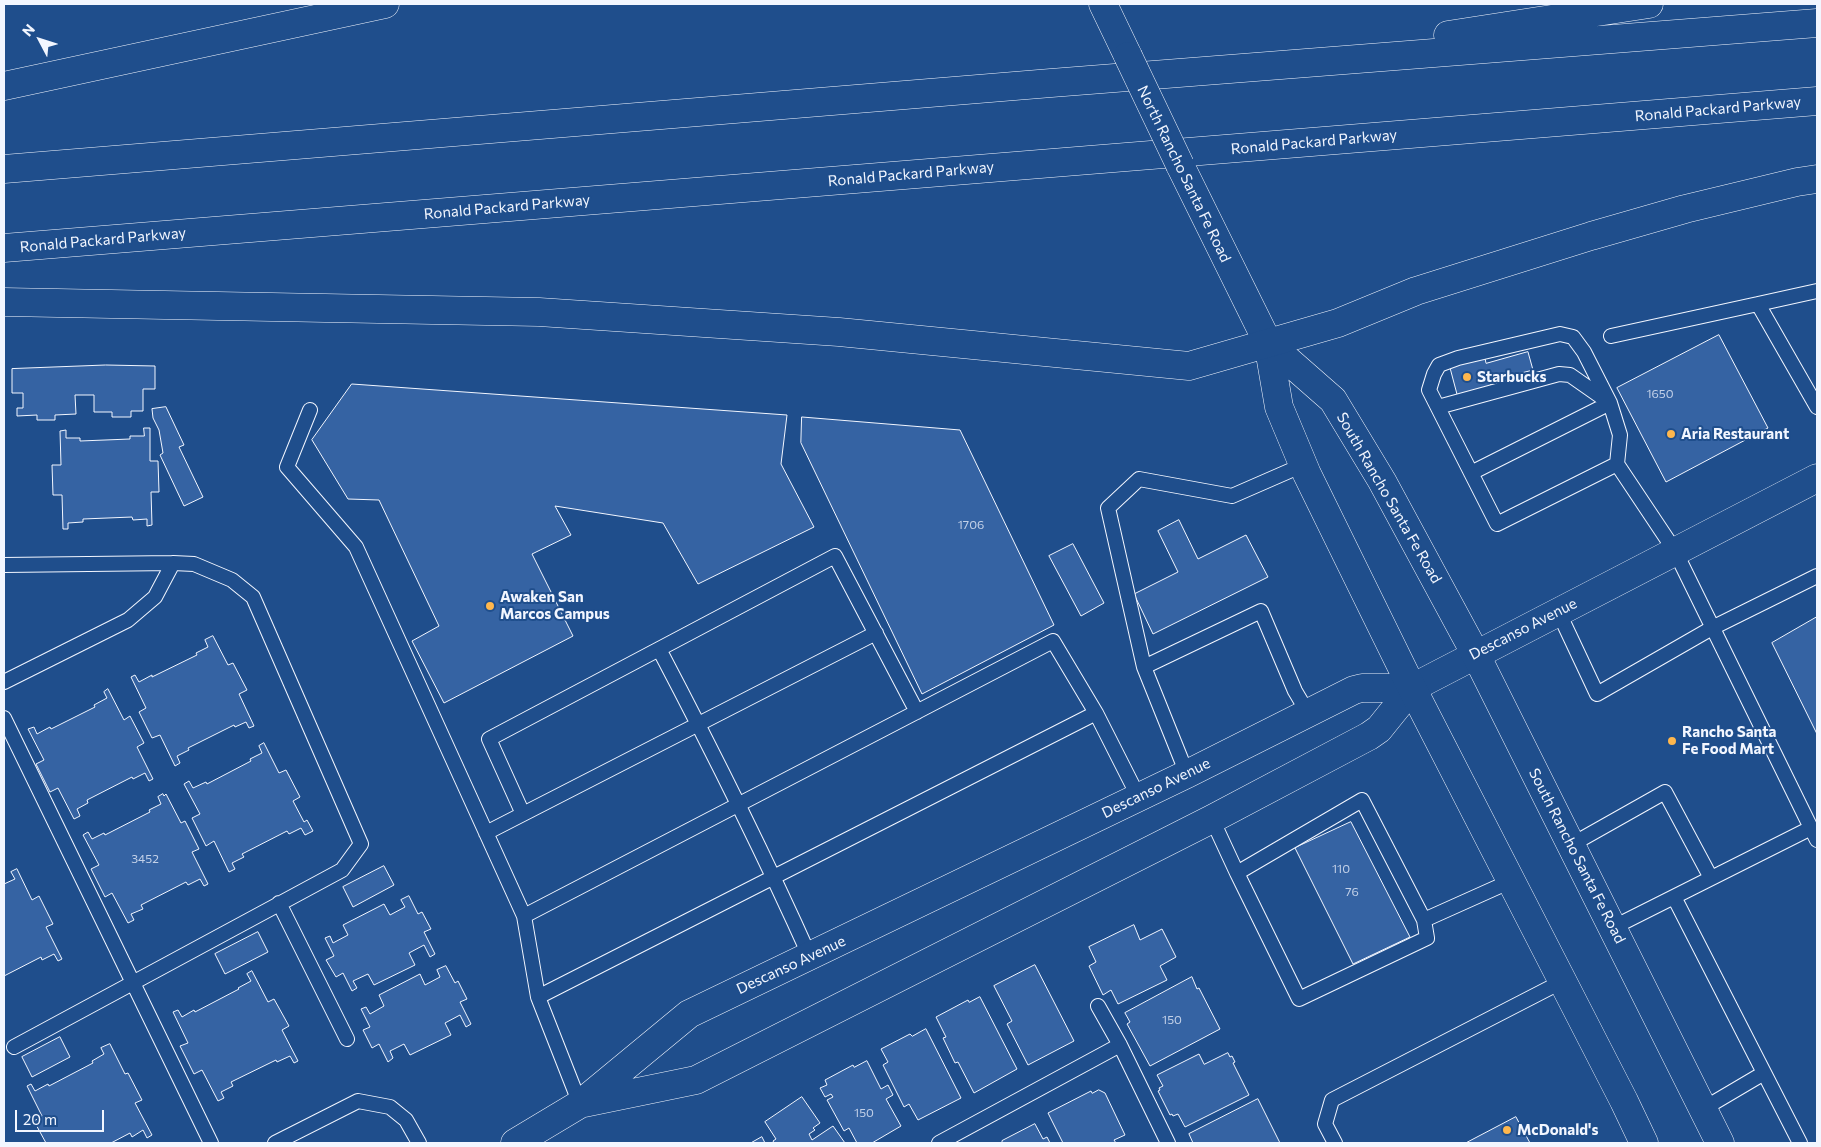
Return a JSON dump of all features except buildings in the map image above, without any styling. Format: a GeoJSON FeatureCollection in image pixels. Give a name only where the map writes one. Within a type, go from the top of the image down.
{"type":"FeatureCollection","features":[{"type":"Feature","properties":{"kind":"main road"},"geometry":{"type":"LineString","coordinates":[[4,86],[385,4]]}},
{"type":"Feature","properties":{"kind":"main road","name":"North Rancho Santa Fe Road"},"geometry":{"type":"LineString","coordinates":[[1103,4],[1220,248],[1268,343]]}},
{"type":"Feature","properties":{"kind":"main road"},"geometry":{"type":"LineString","coordinates":[[1238,68],[1649,4]]}},
{"type":"Feature","properties":{"kind":"main road"},"geometry":{"type":"LineString","coordinates":[[4,169],[1238,68],[1817,23]]}},
{"type":"Feature","properties":{"kind":"main road","name":"Ronald Packard Parkway"},"geometry":{"type":"LineString","coordinates":[[4,248],[1817,101]]}},
{"type":"Feature","properties":{"kind":"main road"},"geometry":{"type":"LineString","coordinates":[[4,302],[539,312],[838,332],[1190,366],[1338,323],[1416,291],[1590,236],[1685,209],[1797,182],[1817,179]]}},
{"type":"Feature","properties":{"kind":"main road"},"geometry":{"type":"LineString","coordinates":[[1268,343],[1279,406],[1304,465],[1412,688],[1563,980],[1644,1143]]}},
{"type":"Feature","properties":{"kind":"main road","name":"South Rancho Santa Fe Road"},"geometry":{"type":"LineString","coordinates":[[1268,343],[1333,400],[1382,481],[1476,653],[1720,1143]]}},
{"type":"Feature","properties":{"kind":"main road","name":"Descanso Avenue"},"geometry":{"type":"LineString","coordinates":[[514,1143],[580,1104],[690,1014],[1362,688],[1412,688],[1476,653],[1817,478]]}},
{"type":"Feature","properties":{"kind":"main road"},"geometry":{"type":"LineString","coordinates":[[580,1104],[696,1080],[1212,819],[1369,736],[1379,729],[1412,688]]}},
{"type":"Feature","properties":{"kind":"lane"},"geometry":{"type":"LineString","coordinates":[[1611,336],[1817,291]]}},
{"type":"Feature","properties":{"kind":"lane"},"geometry":{"type":"LineString","coordinates":[[1758,304],[1817,407]]}},
{"type":"Feature","properties":{"kind":"lane"},"geometry":{"type":"LineString","coordinates":[[1612,928],[1711,878],[1814,834],[1675,551],[1617,464],[1620,435],[1610,403],[1584,352],[1573,337],[1560,334],[1458,358],[1439,365],[1434,374],[1429,390],[1496,524],[1617,464]]}},
{"type":"Feature","properties":{"kind":"lane"},"geometry":{"type":"LineString","coordinates":[[1438,407],[1559,374],[1570,375],[1610,403]]}},
{"type":"Feature","properties":{"kind":"lane"},"geometry":{"type":"LineString","coordinates":[[1470,473],[1610,403]]}},
{"type":"Feature","properties":{"kind":"lane"},"geometry":{"type":"LineString","coordinates":[[310,410],[287,467],[356,546],[524,916],[538,997],[580,1104]]}},
{"type":"Feature","properties":{"kind":"lane"},"geometry":{"type":"LineString","coordinates":[[1187,774],[1144,667],[1108,508],[1139,479],[1232,496],[1304,465]]}},
{"type":"Feature","properties":{"kind":"lane"},"geometry":{"type":"LineString","coordinates":[[523,814],[490,739],[835,556],[917,712]]}},
{"type":"Feature","properties":{"kind":"lane"},"geometry":{"type":"LineString","coordinates":[[4,682],[128,620],[155,597],[173,564]]}},
{"type":"Feature","properties":{"kind":"lane"},"geometry":{"type":"LineString","coordinates":[[4,565],[194,564],[232,580],[253,597],[361,844],[342,870],[14,1047]]}},
{"type":"Feature","properties":{"kind":"lane"},"geometry":{"type":"LineString","coordinates":[[1558,611],[1597,694],[1712,628],[1817,576]]}},
{"type":"Feature","properties":{"kind":"lane"},"geometry":{"type":"LineString","coordinates":[[1144,667],[1261,611],[1295,692],[1308,713]]}},
{"type":"Feature","properties":{"kind":"lane"},"geometry":{"type":"LineString","coordinates":[[486,833],[876,633]]}},
{"type":"Feature","properties":{"kind":"lane"},"geometry":{"type":"LineString","coordinates":[[524,916],[1053,642],[1096,713],[1138,796]]}},
{"type":"Feature","properties":{"kind":"lane"},"geometry":{"type":"LineString","coordinates":[[658,649],[699,724],[739,804],[810,957]]}},
{"type":"Feature","properties":{"kind":"lane"},"geometry":{"type":"LineString","coordinates":[[538,997],[1096,713]]}},
{"type":"Feature","properties":{"kind":"lane"},"geometry":{"type":"LineString","coordinates":[[4,718],[211,1143]]}},
{"type":"Feature","properties":{"kind":"lane"},"geometry":{"type":"LineString","coordinates":[[1571,845],[1665,792],[1711,878]]}},
{"type":"Feature","properties":{"kind":"lane"},"geometry":{"type":"LineString","coordinates":[[1212,819],[1238,873],[1299,998],[1427,938],[1424,920],[1362,800],[1238,873]]}},
{"type":"Feature","properties":{"kind":"lane"},"geometry":{"type":"LineString","coordinates":[[1424,920],[1511,881]]}},
{"type":"Feature","properties":{"kind":"lane"},"geometry":{"type":"LineString","coordinates":[[1674,897],[1800,1143]]}},
{"type":"Feature","properties":{"kind":"lane"},"geometry":{"type":"LineString","coordinates":[[279,903],[347,1039]]}},
{"type":"Feature","properties":{"kind":"lane"},"geometry":{"type":"LineString","coordinates":[[1335,1143],[1325,1124],[1332,1100],[1563,980]]}},
{"type":"Feature","properties":{"kind":"lane"},"geometry":{"type":"LineString","coordinates":[[1098,1006],[1120,1045],[1168,1143]]}},
{"type":"Feature","properties":{"kind":"lane"},"geometry":{"type":"LineString","coordinates":[[939,1143],[1120,1045]]}},
{"type":"Feature","properties":{"kind":"lane"},"geometry":{"type":"LineString","coordinates":[[1703,1109],[1764,1073]]}},
{"type":"Feature","properties":{"kind":"lane"},"geometry":{"type":"LineString","coordinates":[[274,1143],[358,1101],[390,1107],[406,1120],[419,1143]]}},
{"type":"Feature","properties":{"kind":"place","name":"Starbucks"},"geometry":{"type":"Point","coordinates":[1467,377]}},
{"type":"Feature","properties":{"kind":"place","name":"Aria Restaurant"},"geometry":{"type":"Point","coordinates":[1671,434]}},
{"type":"Feature","properties":{"kind":"place","name":"Awaken San Marcos Campus"},"geometry":{"type":"Point","coordinates":[490,606]}},
{"type":"Feature","properties":{"kind":"place","name":"Rancho Santa Fe Food Mart"},"geometry":{"type":"Point","coordinates":[1672,741]}},
{"type":"Feature","properties":{"kind":"place","name":"McDonald's"},"geometry":{"type":"Point","coordinates":[1507,1130]}}]}
